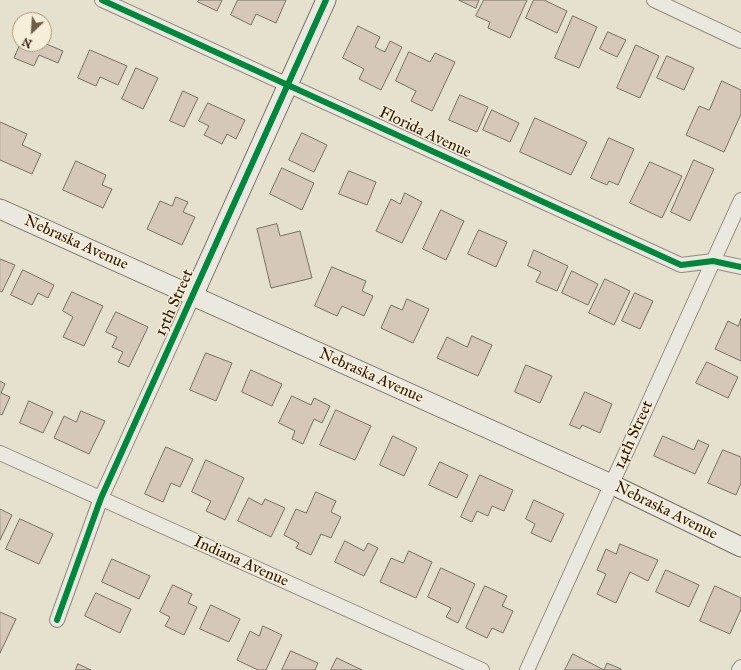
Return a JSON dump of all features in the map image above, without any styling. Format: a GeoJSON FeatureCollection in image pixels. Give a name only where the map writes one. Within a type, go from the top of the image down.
{"type":"FeatureCollection","features":[{"type":"Feature","properties":{"kind":"main road","name":"15th Street"},"geometry":{"type":"LineString","coordinates":[[193,296],[326,0]]}},
{"type":"Feature","properties":{"kind":"main road","name":"Nebraska Avenue"},"geometry":{"type":"LineString","coordinates":[[0,209],[611,484],[741,547]]}},
{"type":"Feature","properties":{"kind":"street","name":"Florida Avenue"},"geometry":{"type":"LineString","coordinates":[[102,0],[681,265],[712,261],[741,267]]}},
{"type":"Feature","properties":{"kind":"street"},"geometry":{"type":"LineString","coordinates":[[654,0],[741,41]]}},
{"type":"Feature","properties":{"kind":"street","name":"14th Street"},"geometry":{"type":"LineString","coordinates":[[527,670],[741,200]]}},
{"type":"Feature","properties":{"kind":"street","name":"15th Street"},"geometry":{"type":"LineString","coordinates":[[57,620],[101,498],[193,296]]}},
{"type":"Feature","properties":{"kind":"street","name":"Indiana Avenue"},"geometry":{"type":"LineString","coordinates":[[0,453],[482,670]]}},
{"type":"Feature","properties":{"kind":"building"},"geometry":{"type":"Polygon","coordinates":[[[199,0],[222,0],[217,11],[198,2],[199,0]]]}},
{"type":"Feature","properties":{"kind":"building"},"geometry":{"type":"Polygon","coordinates":[[[238,0],[286,0],[276,23],[256,14],[251,25],[231,15],[238,0]]]}},
{"type":"Feature","properties":{"kind":"building"},"geometry":{"type":"Polygon","coordinates":[[[459,0],[479,0],[476,8],[459,0]]]}},
{"type":"Feature","properties":{"kind":"building"},"geometry":{"type":"Polygon","coordinates":[[[484,0],[527,0],[510,38],[488,28],[490,22],[476,16],[484,0]]]}},
{"type":"Feature","properties":{"kind":"building"},"geometry":{"type":"Polygon","coordinates":[[[534,0],[544,0],[567,11],[557,33],[526,18],[534,0]]]}},
{"type":"Feature","properties":{"kind":"building"},"geometry":{"type":"Polygon","coordinates":[[[573,16],[597,27],[579,68],[555,58],[573,16]]]}},
{"type":"Feature","properties":{"kind":"building"},"geometry":{"type":"Polygon","coordinates":[[[358,26],[380,37],[375,47],[385,52],[390,41],[402,47],[381,90],[359,79],[364,69],[343,58],[358,26]]]}},
{"type":"Feature","properties":{"kind":"building"},"geometry":{"type":"Polygon","coordinates":[[[608,32],[626,40],[617,57],[600,49],[608,32]]]}},
{"type":"Feature","properties":{"kind":"building"},"geometry":{"type":"Polygon","coordinates":[[[636,45],[659,56],[640,98],[617,88],[636,45]]]}},
{"type":"Feature","properties":{"kind":"building"},"geometry":{"type":"Polygon","coordinates":[[[52,46],[63,51],[58,63],[39,55],[34,66],[14,58],[17,52],[52,52],[52,46]]]}},
{"type":"Feature","properties":{"kind":"building"},"geometry":{"type":"Polygon","coordinates":[[[90,50],[127,66],[118,85],[100,77],[96,86],[78,78],[90,50]]]}},
{"type":"Feature","properties":{"kind":"building"},"geometry":{"type":"Polygon","coordinates":[[[409,52],[430,62],[435,53],[455,62],[432,111],[411,101],[416,91],[396,81],[409,52]]]}},
{"type":"Feature","properties":{"kind":"building"},"geometry":{"type":"Polygon","coordinates":[[[667,56],[694,68],[684,90],[657,78],[667,56]]]}},
{"type":"Feature","properties":{"kind":"building"},"geometry":{"type":"Polygon","coordinates":[[[136,68],[158,78],[143,109],[122,99],[136,68]]]}},
{"type":"Feature","properties":{"kind":"building"},"geometry":{"type":"Polygon","coordinates":[[[722,81],[741,90],[741,114],[724,152],[686,135],[699,106],[709,110],[722,81]]]}},
{"type":"Feature","properties":{"kind":"building"},"geometry":{"type":"Polygon","coordinates":[[[183,91],[198,98],[184,127],[170,121],[183,91]]]}},
{"type":"Feature","properties":{"kind":"building"},"geometry":{"type":"Polygon","coordinates":[[[460,95],[488,107],[477,132],[449,120],[460,95]]]}},
{"type":"Feature","properties":{"kind":"building"},"geometry":{"type":"Polygon","coordinates":[[[208,103],[245,120],[236,139],[227,134],[222,144],[204,135],[209,126],[199,121],[208,103]]]}},
{"type":"Feature","properties":{"kind":"building"},"geometry":{"type":"Polygon","coordinates":[[[492,110],[519,123],[510,142],[483,130],[492,110]]]}},
{"type":"Feature","properties":{"kind":"building"},"geometry":{"type":"Polygon","coordinates":[[[535,118],[587,142],[571,175],[520,152],[535,118]]]}},
{"type":"Feature","properties":{"kind":"building"},"geometry":{"type":"Polygon","coordinates":[[[0,122],[27,134],[22,145],[41,154],[32,174],[0,160],[0,122]]]}},
{"type":"Feature","properties":{"kind":"building"},"geometry":{"type":"Polygon","coordinates":[[[302,133],[327,145],[314,172],[289,160],[302,133]]]}},
{"type":"Feature","properties":{"kind":"building"},"geometry":{"type":"Polygon","coordinates":[[[609,138],[634,149],[618,185],[609,181],[607,185],[591,178],[609,138]]]}},
{"type":"Feature","properties":{"kind":"building"},"geometry":{"type":"Polygon","coordinates":[[[694,160],[714,169],[690,221],[671,212],[694,160]]]}},
{"type":"Feature","properties":{"kind":"building"},"geometry":{"type":"Polygon","coordinates":[[[76,161],[106,175],[102,185],[112,189],[103,208],[63,190],[76,161]]]}},
{"type":"Feature","properties":{"kind":"building"},"geometry":{"type":"Polygon","coordinates":[[[650,162],[682,176],[662,218],[630,203],[650,162]]]}},
{"type":"Feature","properties":{"kind":"building"},"geometry":{"type":"Polygon","coordinates":[[[282,168],[314,183],[302,210],[270,194],[282,168]]]}},
{"type":"Feature","properties":{"kind":"building"},"geometry":{"type":"Polygon","coordinates":[[[349,171],[376,182],[367,205],[339,194],[349,171]]]}},
{"type":"Feature","properties":{"kind":"building"},"geometry":{"type":"Polygon","coordinates":[[[405,193],[422,202],[402,243],[376,231],[391,199],[400,204],[405,193]]]}},
{"type":"Feature","properties":{"kind":"building"},"geometry":{"type":"Polygon","coordinates":[[[176,197],[188,202],[183,212],[195,217],[182,245],[147,229],[160,201],[172,206],[176,197]]]}},
{"type":"Feature","properties":{"kind":"building"},"geometry":{"type":"Polygon","coordinates":[[[441,210],[464,221],[446,260],[423,249],[441,210]]]}},
{"type":"Feature","properties":{"kind":"building"},"geometry":{"type":"Polygon","coordinates":[[[277,224],[280,236],[300,231],[312,278],[271,288],[257,229],[277,224]]]}},
{"type":"Feature","properties":{"kind":"building"},"geometry":{"type":"Polygon","coordinates":[[[479,230],[507,242],[496,267],[468,254],[479,230]]]}},
{"type":"Feature","properties":{"kind":"building"},"geometry":{"type":"Polygon","coordinates":[[[534,250],[568,266],[557,291],[536,282],[541,272],[528,266],[534,250]]]}},
{"type":"Feature","properties":{"kind":"building"},"geometry":{"type":"Polygon","coordinates":[[[0,259],[15,265],[2,292],[0,291],[0,259]]]}},
{"type":"Feature","properties":{"kind":"building"},"geometry":{"type":"Polygon","coordinates":[[[332,267],[366,281],[362,291],[373,296],[364,316],[342,306],[337,316],[315,306],[332,267]]]}},
{"type":"Feature","properties":{"kind":"building"},"geometry":{"type":"Polygon","coordinates":[[[23,270],[54,285],[48,298],[38,293],[32,305],[11,295],[23,270]]]}},
{"type":"Feature","properties":{"kind":"building"},"geometry":{"type":"Polygon","coordinates":[[[572,271],[598,284],[588,305],[562,293],[572,271]]]}},
{"type":"Feature","properties":{"kind":"building"},"geometry":{"type":"Polygon","coordinates":[[[605,279],[630,291],[614,325],[589,313],[605,279]]]}},
{"type":"Feature","properties":{"kind":"building"},"geometry":{"type":"Polygon","coordinates":[[[72,292],[103,306],[84,346],[63,337],[73,317],[63,311],[72,292]]]}},
{"type":"Feature","properties":{"kind":"building"},"geometry":{"type":"Polygon","coordinates":[[[635,293],[653,301],[640,329],[622,321],[635,293]]]}},
{"type":"Feature","properties":{"kind":"building"},"geometry":{"type":"Polygon","coordinates":[[[407,299],[429,309],[413,343],[381,328],[391,305],[402,310],[407,299]]]}},
{"type":"Feature","properties":{"kind":"building"},"geometry":{"type":"Polygon","coordinates":[[[116,312],[148,327],[129,367],[118,362],[123,352],[112,347],[117,337],[106,332],[116,312]]]}},
{"type":"Feature","properties":{"kind":"building"},"geometry":{"type":"Polygon","coordinates":[[[741,319],[741,361],[715,349],[728,321],[738,326],[741,319]]]}},
{"type":"Feature","properties":{"kind":"building"},"geometry":{"type":"Polygon","coordinates":[[[472,336],[492,345],[478,376],[437,358],[447,337],[467,347],[472,336]]]}},
{"type":"Feature","properties":{"kind":"building"},"geometry":{"type":"Polygon","coordinates":[[[206,353],[232,363],[216,401],[190,390],[206,353]]]}},
{"type":"Feature","properties":{"kind":"building"},"geometry":{"type":"Polygon","coordinates":[[[707,362],[738,377],[728,398],[696,383],[707,362]]]}},
{"type":"Feature","properties":{"kind":"building"},"geometry":{"type":"Polygon","coordinates":[[[526,365],[552,376],[540,403],[515,392],[526,365]]]}},
{"type":"Feature","properties":{"kind":"building"},"geometry":{"type":"Polygon","coordinates":[[[251,370],[282,384],[272,406],[242,392],[251,370]]]}},
{"type":"Feature","properties":{"kind":"building"},"geometry":{"type":"Polygon","coordinates":[[[0,381],[5,384],[1,393],[10,397],[2,415],[0,414],[0,381]]]}},
{"type":"Feature","properties":{"kind":"building"},"geometry":{"type":"Polygon","coordinates":[[[585,392],[612,404],[600,433],[582,425],[580,429],[570,425],[585,392]]]}},
{"type":"Feature","properties":{"kind":"building"},"geometry":{"type":"Polygon","coordinates":[[[292,396],[311,405],[314,398],[330,406],[322,423],[314,419],[303,444],[292,439],[295,431],[279,423],[292,396]]]}},
{"type":"Feature","properties":{"kind":"building"},"geometry":{"type":"Polygon","coordinates":[[[29,401],[53,412],[43,433],[20,423],[29,401]]]}},
{"type":"Feature","properties":{"kind":"building"},"geometry":{"type":"Polygon","coordinates":[[[336,410],[371,426],[355,460],[320,445],[336,410]]]}},
{"type":"Feature","properties":{"kind":"building"},"geometry":{"type":"Polygon","coordinates":[[[81,411],[105,421],[89,454],[54,438],[64,416],[76,422],[81,411]]]}},
{"type":"Feature","properties":{"kind":"building"},"geometry":{"type":"Polygon","coordinates":[[[393,436],[417,448],[404,476],[380,465],[393,436]]]}},
{"type":"Feature","properties":{"kind":"building"},"geometry":{"type":"Polygon","coordinates":[[[663,436],[694,450],[698,440],[709,445],[695,474],[654,456],[663,436]]]}},
{"type":"Feature","properties":{"kind":"building"},"geometry":{"type":"Polygon","coordinates":[[[166,447],[193,459],[180,487],[171,483],[163,502],[145,494],[166,447]]]}},
{"type":"Feature","properties":{"kind":"building"},"geometry":{"type":"Polygon","coordinates":[[[723,450],[741,457],[741,483],[736,495],[708,483],[723,450]]]}},
{"type":"Feature","properties":{"kind":"building"},"geometry":{"type":"Polygon","coordinates":[[[206,460],[244,478],[225,520],[206,511],[211,501],[192,492],[206,460]]]}},
{"type":"Feature","properties":{"kind":"building"},"geometry":{"type":"Polygon","coordinates":[[[440,462],[468,475],[457,498],[429,485],[440,462]]]}},
{"type":"Feature","properties":{"kind":"building"},"geometry":{"type":"Polygon","coordinates":[[[480,475],[513,490],[504,511],[492,506],[488,516],[477,511],[472,522],[461,517],[480,475]]]}},
{"type":"Feature","properties":{"kind":"building"},"geometry":{"type":"Polygon","coordinates":[[[316,492],[336,501],[331,512],[341,517],[331,538],[321,534],[311,555],[296,548],[299,543],[284,535],[296,509],[306,513],[316,492]]]}},
{"type":"Feature","properties":{"kind":"building"},"geometry":{"type":"Polygon","coordinates":[[[249,498],[262,505],[265,499],[285,508],[271,537],[238,521],[249,498]]]}},
{"type":"Feature","properties":{"kind":"building"},"geometry":{"type":"Polygon","coordinates":[[[534,500],[564,514],[551,542],[531,533],[535,524],[526,519],[534,500]]]}},
{"type":"Feature","properties":{"kind":"building"},"geometry":{"type":"Polygon","coordinates":[[[0,509],[12,515],[0,540],[0,509]]]}},
{"type":"Feature","properties":{"kind":"building"},"geometry":{"type":"Polygon","coordinates":[[[20,519],[53,534],[39,564],[6,549],[20,519]]]}},
{"type":"Feature","properties":{"kind":"building"},"geometry":{"type":"Polygon","coordinates":[[[345,541],[364,551],[368,543],[378,548],[364,576],[335,562],[345,541]]]}},
{"type":"Feature","properties":{"kind":"building"},"geometry":{"type":"Polygon","coordinates":[[[620,544],[658,560],[648,581],[630,572],[616,603],[597,594],[606,574],[597,570],[606,549],[616,554],[620,544]]]}},
{"type":"Feature","properties":{"kind":"building"},"geometry":{"type":"Polygon","coordinates":[[[409,551],[432,562],[416,598],[380,582],[391,558],[403,563],[409,551]]]}},
{"type":"Feature","properties":{"kind":"building"},"geometry":{"type":"Polygon","coordinates":[[[112,559],[150,576],[139,599],[102,582],[112,559]]]}},
{"type":"Feature","properties":{"kind":"building"},"geometry":{"type":"Polygon","coordinates":[[[441,568],[475,584],[458,623],[446,617],[451,608],[428,597],[441,568]]]}},
{"type":"Feature","properties":{"kind":"building"},"geometry":{"type":"Polygon","coordinates":[[[666,570],[699,585],[689,607],[656,592],[666,570]]]}},
{"type":"Feature","properties":{"kind":"building"},"geometry":{"type":"Polygon","coordinates":[[[173,585],[192,594],[188,603],[197,607],[184,635],[165,626],[170,617],[160,612],[173,585]]]}},
{"type":"Feature","properties":{"kind":"building"},"geometry":{"type":"Polygon","coordinates":[[[485,586],[507,596],[502,606],[513,611],[503,633],[492,628],[487,638],[466,628],[485,586]]]}},
{"type":"Feature","properties":{"kind":"building"},"geometry":{"type":"Polygon","coordinates":[[[715,586],[741,598],[741,609],[730,634],[700,621],[715,586]]]}},
{"type":"Feature","properties":{"kind":"building"},"geometry":{"type":"Polygon","coordinates":[[[96,593],[131,609],[120,633],[85,616],[96,593]]]}},
{"type":"Feature","properties":{"kind":"building"},"geometry":{"type":"Polygon","coordinates":[[[211,605],[240,619],[229,642],[200,629],[211,605]]]}},
{"type":"Feature","properties":{"kind":"building"},"geometry":{"type":"Polygon","coordinates":[[[0,612],[16,619],[0,653],[0,612]]]}},
{"type":"Feature","properties":{"kind":"building"},"geometry":{"type":"Polygon","coordinates":[[[263,626],[282,635],[266,670],[258,670],[237,660],[250,631],[259,636],[263,626]]]}},
{"type":"Feature","properties":{"kind":"building"},"geometry":{"type":"Polygon","coordinates":[[[291,651],[318,663],[315,670],[282,670],[291,651]]]}},
{"type":"Feature","properties":{"kind":"building"},"geometry":{"type":"Polygon","coordinates":[[[573,654],[604,670],[565,670],[573,654]]]}},
{"type":"Feature","properties":{"kind":"building"},"geometry":{"type":"Polygon","coordinates":[[[337,658],[362,670],[331,670],[337,658]]]}},
{"type":"Feature","properties":{"kind":"building"},"geometry":{"type":"Polygon","coordinates":[[[607,663],[621,669],[621,670],[604,670],[607,663]]]}},
{"type":"Feature","properties":{"kind":"building"},"geometry":{"type":"Polygon","coordinates":[[[78,664],[91,670],[76,670],[78,664]]]}},
{"type":"Feature","properties":{"kind":"cycle path"},"geometry":{"type":"LineString","coordinates":[[102,0],[681,265],[713,261],[741,267]]}},
{"type":"Feature","properties":{"kind":"cycle path"},"geometry":{"type":"LineString","coordinates":[[57,620],[101,498],[326,0]]}}]}
